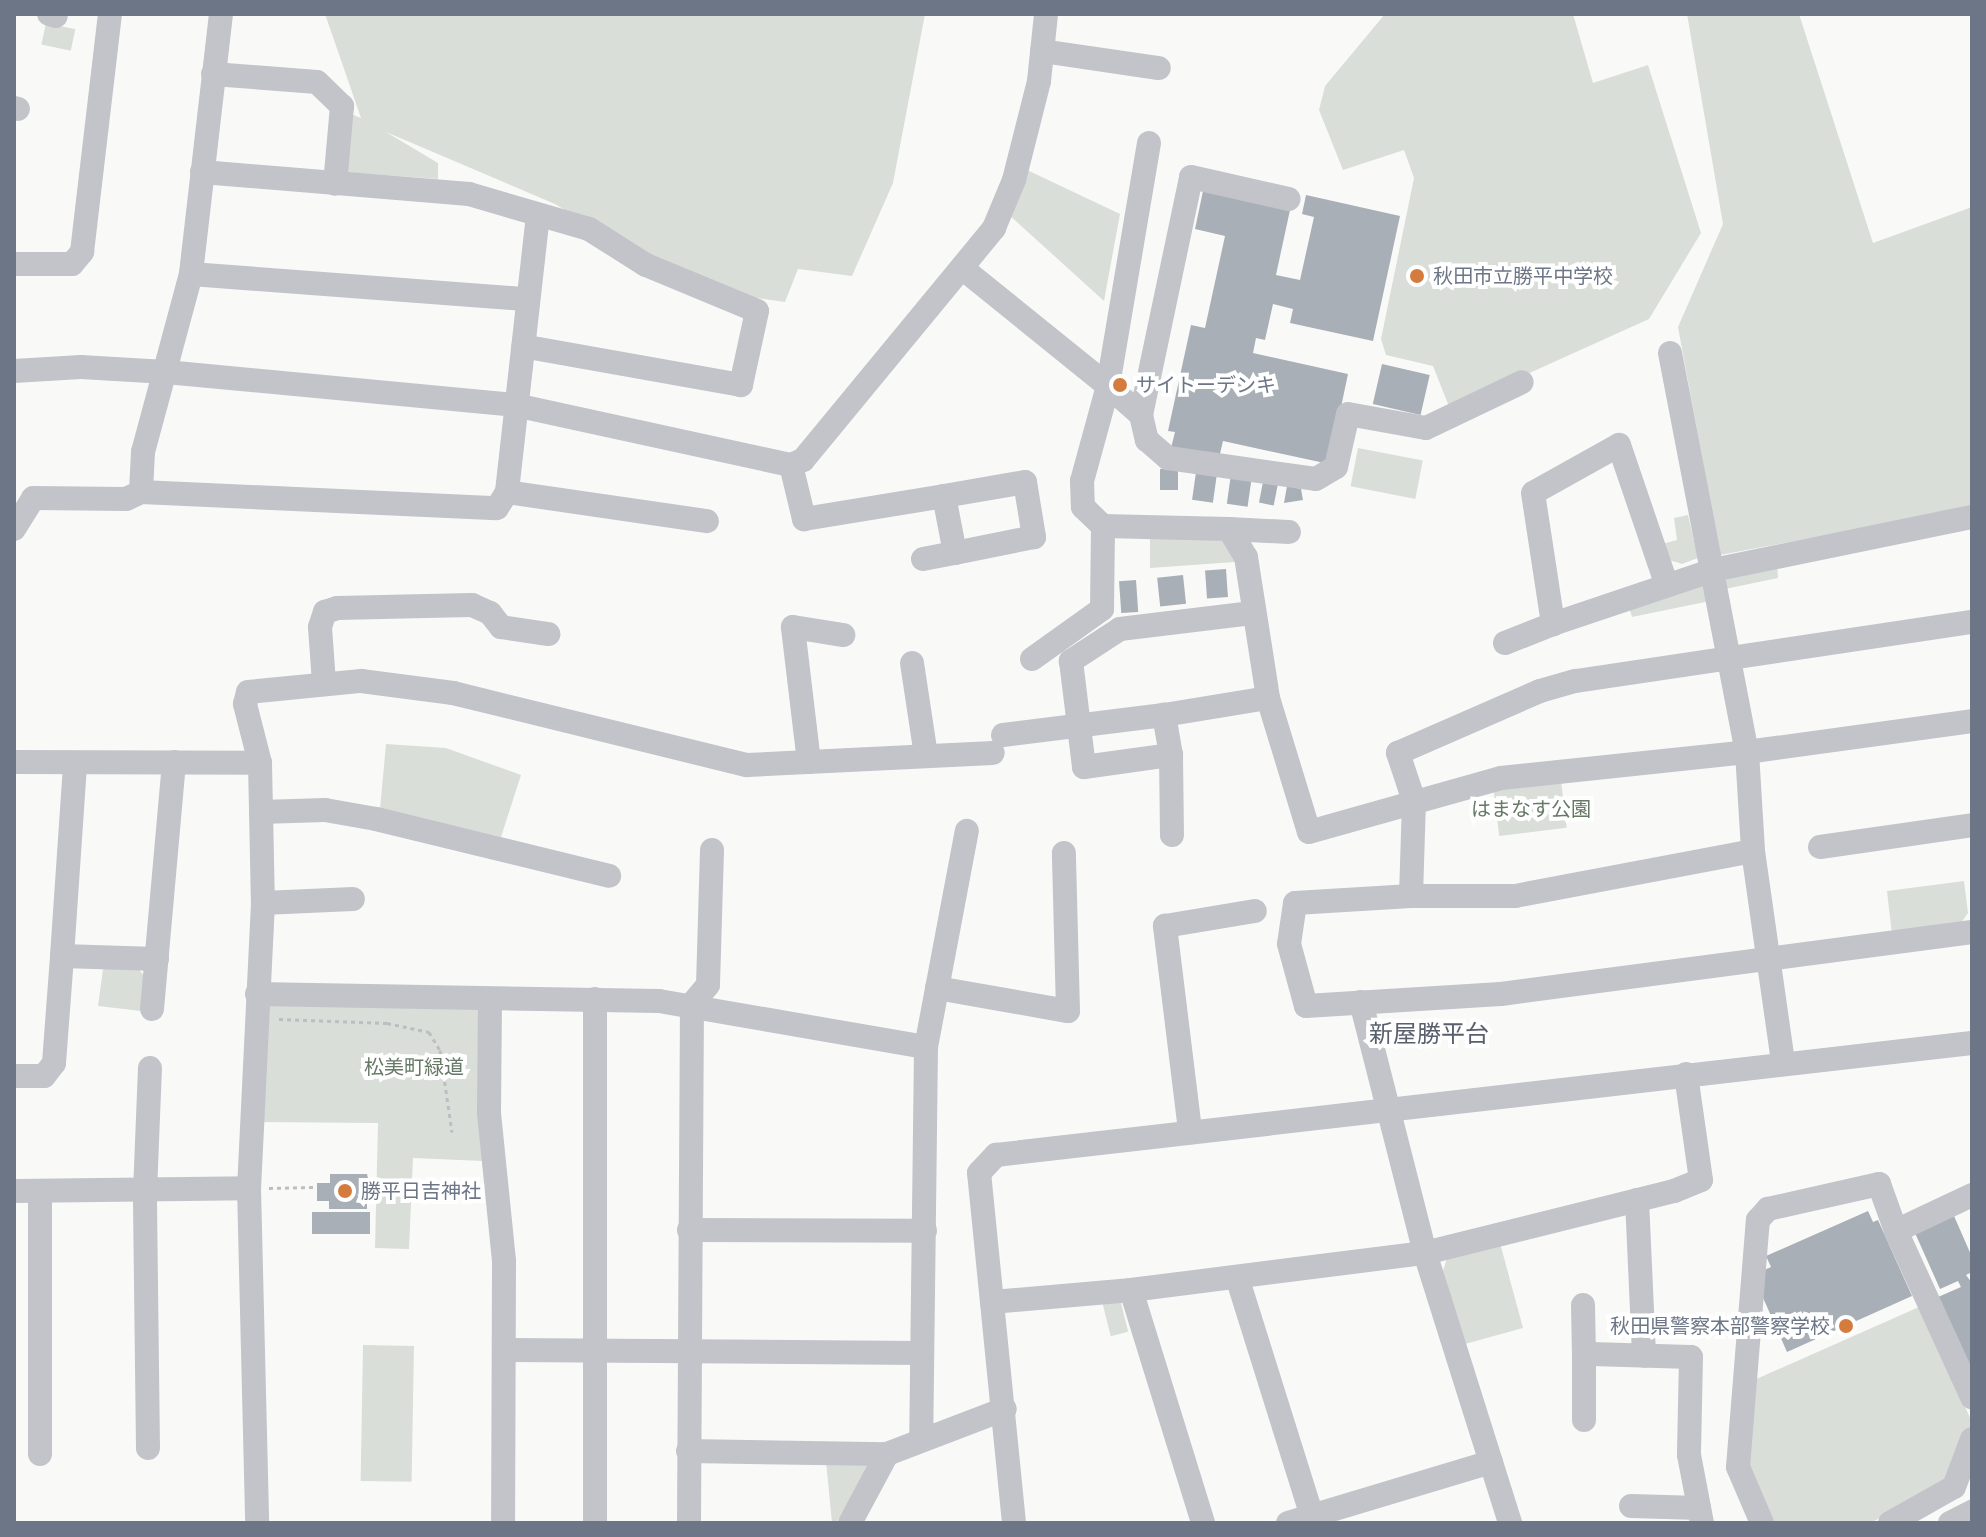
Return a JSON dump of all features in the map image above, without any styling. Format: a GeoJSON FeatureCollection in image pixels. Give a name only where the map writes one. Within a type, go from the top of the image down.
{"type":"FeatureCollection","features":[{"type":"Feature","properties":{"kind":"street"},"geometry":{"type":"LineString","coordinates":[[14,264],[72,264],[82,252],[110,14]]}},
{"type":"Feature","properties":{"kind":"street"},"geometry":{"type":"LineString","coordinates":[[141,492],[143,452],[191,274],[221,14]]}},
{"type":"Feature","properties":{"kind":"street"},"geometry":{"type":"LineString","coordinates":[[14,371],[81,367],[166,372],[515,405],[791,465],[803,460],[994,228],[1014,180],[1042,51],[1046,14]]}},
{"type":"Feature","properties":{"kind":"street"},"geometry":{"type":"LineString","coordinates":[[1042,51],[1159,68]]}},
{"type":"Feature","properties":{"kind":"street"},"geometry":{"type":"LineString","coordinates":[[213,74],[317,82],[342,106],[335,184]]}},
{"type":"Feature","properties":{"kind":"street"},"geometry":{"type":"LineString","coordinates":[[1149,143],[1108,386],[1082,481],[1083,507],[1103,526],[1289,532]]}},
{"type":"Feature","properties":{"kind":"street"},"geometry":{"type":"LineString","coordinates":[[202,172],[469,194],[589,229],[646,265],[757,311],[741,385],[523,346]]}},
{"type":"Feature","properties":{"kind":"street"},"geometry":{"type":"LineString","coordinates":[[1289,199],[1191,177],[1141,415],[1147,440],[1168,458],[1316,479],[1336,467],[1348,414],[1426,428],[1522,382]]}},
{"type":"Feature","properties":{"kind":"street"},"geometry":{"type":"LineString","coordinates":[[14,529],[33,498],[126,499],[141,492],[497,508],[507,492],[538,215]]}},
{"type":"Feature","properties":{"kind":"street"},"geometry":{"type":"LineString","coordinates":[[962,268],[1141,415]]}},
{"type":"Feature","properties":{"kind":"street"},"geometry":{"type":"LineString","coordinates":[[191,274],[527,299]]}},
{"type":"Feature","properties":{"kind":"street"},"geometry":{"type":"LineString","coordinates":[[1670,353],[1747,752],[1753,851],[1783,1063]]}},
{"type":"Feature","properties":{"kind":"street"},"geometry":{"type":"LineString","coordinates":[[1553,624],[1533,493],[1619,445],[1666,583]]}},
{"type":"Feature","properties":{"kind":"street"},"geometry":{"type":"LineString","coordinates":[[791,465],[804,519],[1025,482],[1034,537],[923,559]]}},
{"type":"Feature","properties":{"kind":"street"},"geometry":{"type":"LineString","coordinates":[[507,492],[707,521]]}},
{"type":"Feature","properties":{"kind":"street"},"geometry":{"type":"LineString","coordinates":[[944,496],[955,553]]}},
{"type":"Feature","properties":{"kind":"street"},"geometry":{"type":"LineString","coordinates":[[1505,643],[1666,583],[1713,570],[1972,517]]}},
{"type":"Feature","properties":{"kind":"street"},"geometry":{"type":"LineString","coordinates":[[1032,659],[1102,609],[1103,526]]}},
{"type":"Feature","properties":{"kind":"street"},"geometry":{"type":"LineString","coordinates":[[1229,529],[1246,557],[1252,613],[1268,698],[1309,832],[1501,778],[1747,752],[1972,721]]}},
{"type":"Feature","properties":{"kind":"street"},"geometry":{"type":"LineString","coordinates":[[324,683],[320,627],[325,612],[337,608],[472,605],[490,613],[501,627],[548,634]]}},
{"type":"Feature","properties":{"kind":"street"},"geometry":{"type":"LineString","coordinates":[[1171,755],[1084,767],[1071,661],[1095,642],[1120,629],[1252,613]]}},
{"type":"Feature","properties":{"kind":"street"},"geometry":{"type":"LineString","coordinates":[[1411,896],[1414,801],[1398,753],[1410,745],[1576,681],[1972,622]]}},
{"type":"Feature","properties":{"kind":"street"},"geometry":{"type":"LineString","coordinates":[[809,762],[793,627],[843,635]]}},
{"type":"Feature","properties":{"kind":"street"},"geometry":{"type":"LineString","coordinates":[[912,663],[926,756]]}},
{"type":"Feature","properties":{"kind":"street"},"geometry":{"type":"LineString","coordinates":[[257,1523],[249,1188],[263,903],[260,763],[245,696],[324,683],[361,681],[453,693],[747,765],[926,756],[1078,726],[1268,698]]}},
{"type":"Feature","properties":{"kind":"street"},"geometry":{"type":"LineString","coordinates":[[1164,715],[1171,755],[1172,835]]}},
{"type":"Feature","properties":{"kind":"street"},"geometry":{"type":"LineString","coordinates":[[14,762],[260,763]]}},
{"type":"Feature","properties":{"kind":"street"},"geometry":{"type":"LineString","coordinates":[[152,1009],[174,762]]}},
{"type":"Feature","properties":{"kind":"street"},"geometry":{"type":"LineString","coordinates":[[14,1076],[44,1076],[54,1063],[75,764]]}},
{"type":"Feature","properties":{"kind":"street"},"geometry":{"type":"LineString","coordinates":[[261,812],[325,810],[376,819],[609,876]]}},
{"type":"Feature","properties":{"kind":"street"},"geometry":{"type":"LineString","coordinates":[[1820,847],[1972,825]]}},
{"type":"Feature","properties":{"kind":"street"},"geometry":{"type":"LineString","coordinates":[[921,1438],[926,1047],[967,831]]}},
{"type":"Feature","properties":{"kind":"street"},"geometry":{"type":"LineString","coordinates":[[689,1523],[692,1004],[708,985],[712,850]]}},
{"type":"Feature","properties":{"kind":"street"},"geometry":{"type":"LineString","coordinates":[[1753,851],[1515,896],[1411,896],[1295,903],[1289,944],[1306,1006],[1501,994],[1972,932]]}},
{"type":"Feature","properties":{"kind":"street"},"geometry":{"type":"LineString","coordinates":[[937,988],[1068,1011],[1064,853]]}},
{"type":"Feature","properties":{"kind":"street"},"geometry":{"type":"LineString","coordinates":[[263,903],[353,899]]}},
{"type":"Feature","properties":{"kind":"street"},"geometry":{"type":"LineString","coordinates":[[1190,1130],[1165,926],[1255,911]]}},
{"type":"Feature","properties":{"kind":"street"},"geometry":{"type":"LineString","coordinates":[[62,956],[157,959]]}},
{"type":"Feature","properties":{"kind":"street"},"geometry":{"type":"LineString","coordinates":[[256,1006],[490,999],[595,999],[692,1004],[926,1047]]}},
{"type":"Feature","properties":{"kind":"street"},"geometry":{"type":"LineString","coordinates":[[490,999],[489,1113],[504,1261],[503,1523]]}},
{"type":"Feature","properties":{"kind":"street"},"geometry":{"type":"LineString","coordinates":[[595,999],[595,1523]]}},
{"type":"Feature","properties":{"kind":"street"},"geometry":{"type":"LineString","coordinates":[[1361,1002],[1425,1253],[1510,1523]]}},
{"type":"Feature","properties":{"kind":"street"},"geometry":{"type":"LineString","coordinates":[[1014,1523],[979,1173],[996,1155],[1190,1130],[1972,1043]]}},
{"type":"Feature","properties":{"kind":"street"},"geometry":{"type":"LineString","coordinates":[[148,1448],[145,1192],[150,1068]]}},
{"type":"Feature","properties":{"kind":"street"},"geometry":{"type":"LineString","coordinates":[[992,1302],[1131,1290],[1425,1253],[1637,1200],[1701,1180],[1686,1074]]}},
{"type":"Feature","properties":{"kind":"street"},"geometry":{"type":"LineString","coordinates":[[1762,1523],[1738,1467],[1758,1220],[1768,1209],[1879,1184],[1896,1231],[1972,1397]]}},
{"type":"Feature","properties":{"kind":"street"},"geometry":{"type":"LineString","coordinates":[[14,1191],[145,1192],[249,1188]]}},
{"type":"Feature","properties":{"kind":"street"},"geometry":{"type":"LineString","coordinates":[[40,1192],[40,1454]]}},
{"type":"Feature","properties":{"kind":"street"},"geometry":{"type":"LineString","coordinates":[[1896,1231],[1972,1195]]}},
{"type":"Feature","properties":{"kind":"street"},"geometry":{"type":"LineString","coordinates":[[1637,1200],[1644,1356]]}},
{"type":"Feature","properties":{"kind":"street"},"geometry":{"type":"LineString","coordinates":[[689,1230],[925,1231]]}},
{"type":"Feature","properties":{"kind":"street"},"geometry":{"type":"LineString","coordinates":[[1237,1277],[1305,1521],[1491,1462]]}},
{"type":"Feature","properties":{"kind":"street"},"geometry":{"type":"LineString","coordinates":[[1131,1290],[1203,1523]]}},
{"type":"Feature","properties":{"kind":"street"},"geometry":{"type":"LineString","coordinates":[[1583,1305],[1584,1420]]}},
{"type":"Feature","properties":{"kind":"street"},"geometry":{"type":"LineString","coordinates":[[506,1350],[921,1353]]}},
{"type":"Feature","properties":{"kind":"street"},"geometry":{"type":"LineString","coordinates":[[1584,1358],[1691,1357],[1689,1455],[1700,1516],[1631,1506]]}},
{"type":"Feature","properties":{"kind":"street"},"geometry":{"type":"LineString","coordinates":[[688,1451],[887,1454],[921,1438],[1005,1409]]}},
{"type":"Feature","properties":{"kind":"street"},"geometry":{"type":"LineString","coordinates":[[1890,1523],[1954,1487],[1972,1439]]}},
{"type":"Feature","properties":{"kind":"street"},"geometry":{"type":"LineString","coordinates":[[850,1523],[887,1454]]}},
{"type":"Feature","properties":{"kind":"street"},"geometry":{"type":"LineString","coordinates":[[1950,1523],[1972,1512]]}},
{"type":"Feature","properties":{"kind":"path"},"geometry":{"type":"LineString","coordinates":[[256,1006],[387,1023],[429,1032],[440,1050],[452,1132]]}},
{"type":"Feature","properties":{"kind":"path"},"geometry":{"type":"LineString","coordinates":[[249,1188],[313,1187]]}},
{"type":"Feature","properties":{"kind":"green space"},"geometry":{"type":"Polygon","coordinates":[[[325,14],[925,14],[893,183],[852,276],[798,269],[785,302],[729,294],[656,265],[555,204],[386,132],[438,163],[438,179],[343,172],[351,114],[361,118],[325,14]]]}},
{"type":"Feature","properties":{"kind":"green space"},"geometry":{"type":"Polygon","coordinates":[[[1385,14],[1573,14],[1593,83],[1648,65],[1701,233],[1649,319],[1450,409],[1433,366],[1386,355],[1381,339],[1414,178],[1404,150],[1343,170],[1319,110],[1325,86],[1385,14]]]}},
{"type":"Feature","properties":{"kind":"green space"},"geometry":{"type":"Polygon","coordinates":[[[1687,14],[1799,14],[1873,243],[1972,207],[1972,508],[1720,555],[1678,327],[1723,224],[1687,14]]]}},
{"type":"Feature","properties":{"kind":"green space"},"geometry":{"type":"Polygon","coordinates":[[[46,23],[75,29],[71,51],[41,45],[46,23]]]}},
{"type":"Feature","properties":{"kind":"green space"},"geometry":{"type":"Polygon","coordinates":[[[1025,169],[1120,214],[1104,301],[1007,213],[1025,169]]]}},
{"type":"Feature","properties":{"kind":"green space"},"geometry":{"type":"Polygon","coordinates":[[[1358,448],[1423,461],[1415,499],[1351,486],[1358,448]]]}},
{"type":"Feature","properties":{"kind":"green space"},"geometry":{"type":"Polygon","coordinates":[[[1688,515],[1698,558],[1682,564],[1666,559],[1662,544],[1677,540],[1674,518],[1688,515]]]}},
{"type":"Feature","properties":{"kind":"green space"},"geometry":{"type":"Polygon","coordinates":[[[1209,531],[1229,546],[1235,562],[1150,568],[1150,534],[1209,531]]]}},
{"type":"Feature","properties":{"kind":"green space"},"geometry":{"type":"Polygon","coordinates":[[[1777,561],[1778,578],[1725,589],[1723,577],[1777,561]]]}},
{"type":"Feature","properties":{"kind":"green space"},"geometry":{"type":"Polygon","coordinates":[[[1693,581],[1709,587],[1710,601],[1632,617],[1628,604],[1693,581]]]}},
{"type":"Feature","properties":{"kind":"green space"},"geometry":{"type":"Polygon","coordinates":[[[386,744],[446,748],[521,775],[501,837],[380,809],[386,744]]]}},
{"type":"Feature","properties":{"kind":"green space","name":"はまなす公園"},"geometry":{"type":"Polygon","coordinates":[[[1561,781],[1567,828],[1499,836],[1494,789],[1561,781]]]}},
{"type":"Feature","properties":{"kind":"green space"},"geometry":{"type":"Polygon","coordinates":[[[1964,881],[1968,913],[1958,927],[1892,935],[1887,891],[1964,881]]]}},
{"type":"Feature","properties":{"kind":"green space"},"geometry":{"type":"Polygon","coordinates":[[[104,962],[136,966],[145,977],[141,1011],[98,1006],[104,962]]]}},
{"type":"Feature","properties":{"kind":"green space","name":"松美町緑道"},"geometry":{"type":"Polygon","coordinates":[[[261,1000],[481,1005],[483,1161],[413,1158],[409,1249],[375,1248],[378,1123],[256,1122],[261,1000]]]}},
{"type":"Feature","properties":{"kind":"green space"},"geometry":{"type":"Polygon","coordinates":[[[1500,1243],[1523,1328],[1465,1344],[1443,1271],[1447,1258],[1500,1243]]]}},
{"type":"Feature","properties":{"kind":"green space"},"geometry":{"type":"Polygon","coordinates":[[[1119,1295],[1128,1332],[1111,1336],[1102,1299],[1119,1295]]]}},
{"type":"Feature","properties":{"kind":"green space"},"geometry":{"type":"Polygon","coordinates":[[[1919,1307],[1972,1422],[1951,1475],[1871,1523],[1770,1523],[1741,1464],[1745,1384],[1919,1307]]]}},
{"type":"Feature","properties":{"kind":"green space"},"geometry":{"type":"Polygon","coordinates":[[[363,1345],[414,1346],[412,1482],[361,1481],[363,1345]]]}},
{"type":"Feature","properties":{"kind":"green space"},"geometry":{"type":"Polygon","coordinates":[[[872,1460],[836,1523],[832,1523],[826,1461],[872,1460]]]}},
{"type":"Feature","properties":{"kind":"building"},"geometry":{"type":"Polygon","coordinates":[[[1203,191],[1290,210],[1276,275],[1300,280],[1314,217],[1302,214],[1306,195],[1400,216],[1373,341],[1290,323],[1293,309],[1273,304],[1265,340],[1256,338],[1253,353],[1348,374],[1329,464],[1223,441],[1219,458],[1171,448],[1175,432],[1168,431],[1191,325],[1205,328],[1225,236],[1195,229],[1203,191]]]}},
{"type":"Feature","properties":{"kind":"building"},"geometry":{"type":"Polygon","coordinates":[[[1382,364],[1430,375],[1421,415],[1373,404],[1382,364]]]}},
{"type":"Feature","properties":{"kind":"building"},"geometry":{"type":"Polygon","coordinates":[[[1160,469],[1178,469],[1178,490],[1160,490],[1160,469]]]}},
{"type":"Feature","properties":{"kind":"building"},"geometry":{"type":"Polygon","coordinates":[[[1196,472],[1217,475],[1213,503],[1192,500],[1196,472]]]}},
{"type":"Feature","properties":{"kind":"building"},"geometry":{"type":"Polygon","coordinates":[[[1231,474],[1252,477],[1248,507],[1227,504],[1231,474]]]}},
{"type":"Feature","properties":{"kind":"building"},"geometry":{"type":"Polygon","coordinates":[[[1263,482],[1278,485],[1274,505],[1259,503],[1263,482]]]}},
{"type":"Feature","properties":{"kind":"building"},"geometry":{"type":"Polygon","coordinates":[[[1287,486],[1301,489],[1303,500],[1284,503],[1287,486]]]}},
{"type":"Feature","properties":{"kind":"building"},"geometry":{"type":"Polygon","coordinates":[[[1226,569],[1228,597],[1207,598],[1205,570],[1226,569]]]}},
{"type":"Feature","properties":{"kind":"building"},"geometry":{"type":"Polygon","coordinates":[[[1183,575],[1186,604],[1160,607],[1157,578],[1183,575]]]}},
{"type":"Feature","properties":{"kind":"building"},"geometry":{"type":"Polygon","coordinates":[[[1136,580],[1138,612],[1121,613],[1119,581],[1136,580]]]}},
{"type":"Feature","properties":{"kind":"building","name":"勝平日吉神社"},"geometry":{"type":"Polygon","coordinates":[[[330,1174],[367,1174],[373,1199],[367,1199],[367,1209],[329,1209],[329,1201],[317,1201],[317,1183],[330,1183],[330,1174]]]}},
{"type":"Feature","properties":{"kind":"building"},"geometry":{"type":"Polygon","coordinates":[[[1868,1211],[1873,1222],[1878,1220],[1912,1296],[1787,1352],[1753,1275],[1771,1267],[1766,1256],[1868,1211]]]}},
{"type":"Feature","properties":{"kind":"building"},"geometry":{"type":"Polygon","coordinates":[[[312,1212],[370,1212],[370,1234],[312,1234],[312,1212]]]}},
{"type":"Feature","properties":{"kind":"building"},"geometry":{"type":"Polygon","coordinates":[[[1954,1216],[1972,1257],[1972,1272],[1966,1275],[1972,1283],[1972,1375],[1938,1297],[1961,1287],[1958,1281],[1940,1289],[1915,1233],[1954,1216]]]}},
{"type":"Feature","properties":{"kind":"place","name":"秋田市立勝平中学校"},"geometry":{"type":"Point","coordinates":[1417,276]}},
{"type":"Feature","properties":{"kind":"place","name":"サイトーデンキ"},"geometry":{"type":"Point","coordinates":[1120,385]}},
{"type":"Feature","properties":{"kind":"place","name":"勝平日吉神社"},"geometry":{"type":"Point","coordinates":[345,1191]}},
{"type":"Feature","properties":{"kind":"place","name":"秋田県警察本部警察学校"},"geometry":{"type":"Point","coordinates":[1846,1326]}},
{"type":"Feature","properties":{"kind":"district","name":"新屋勝平台"},"geometry":{"type":"Point","coordinates":[1429,1035]}}]}
